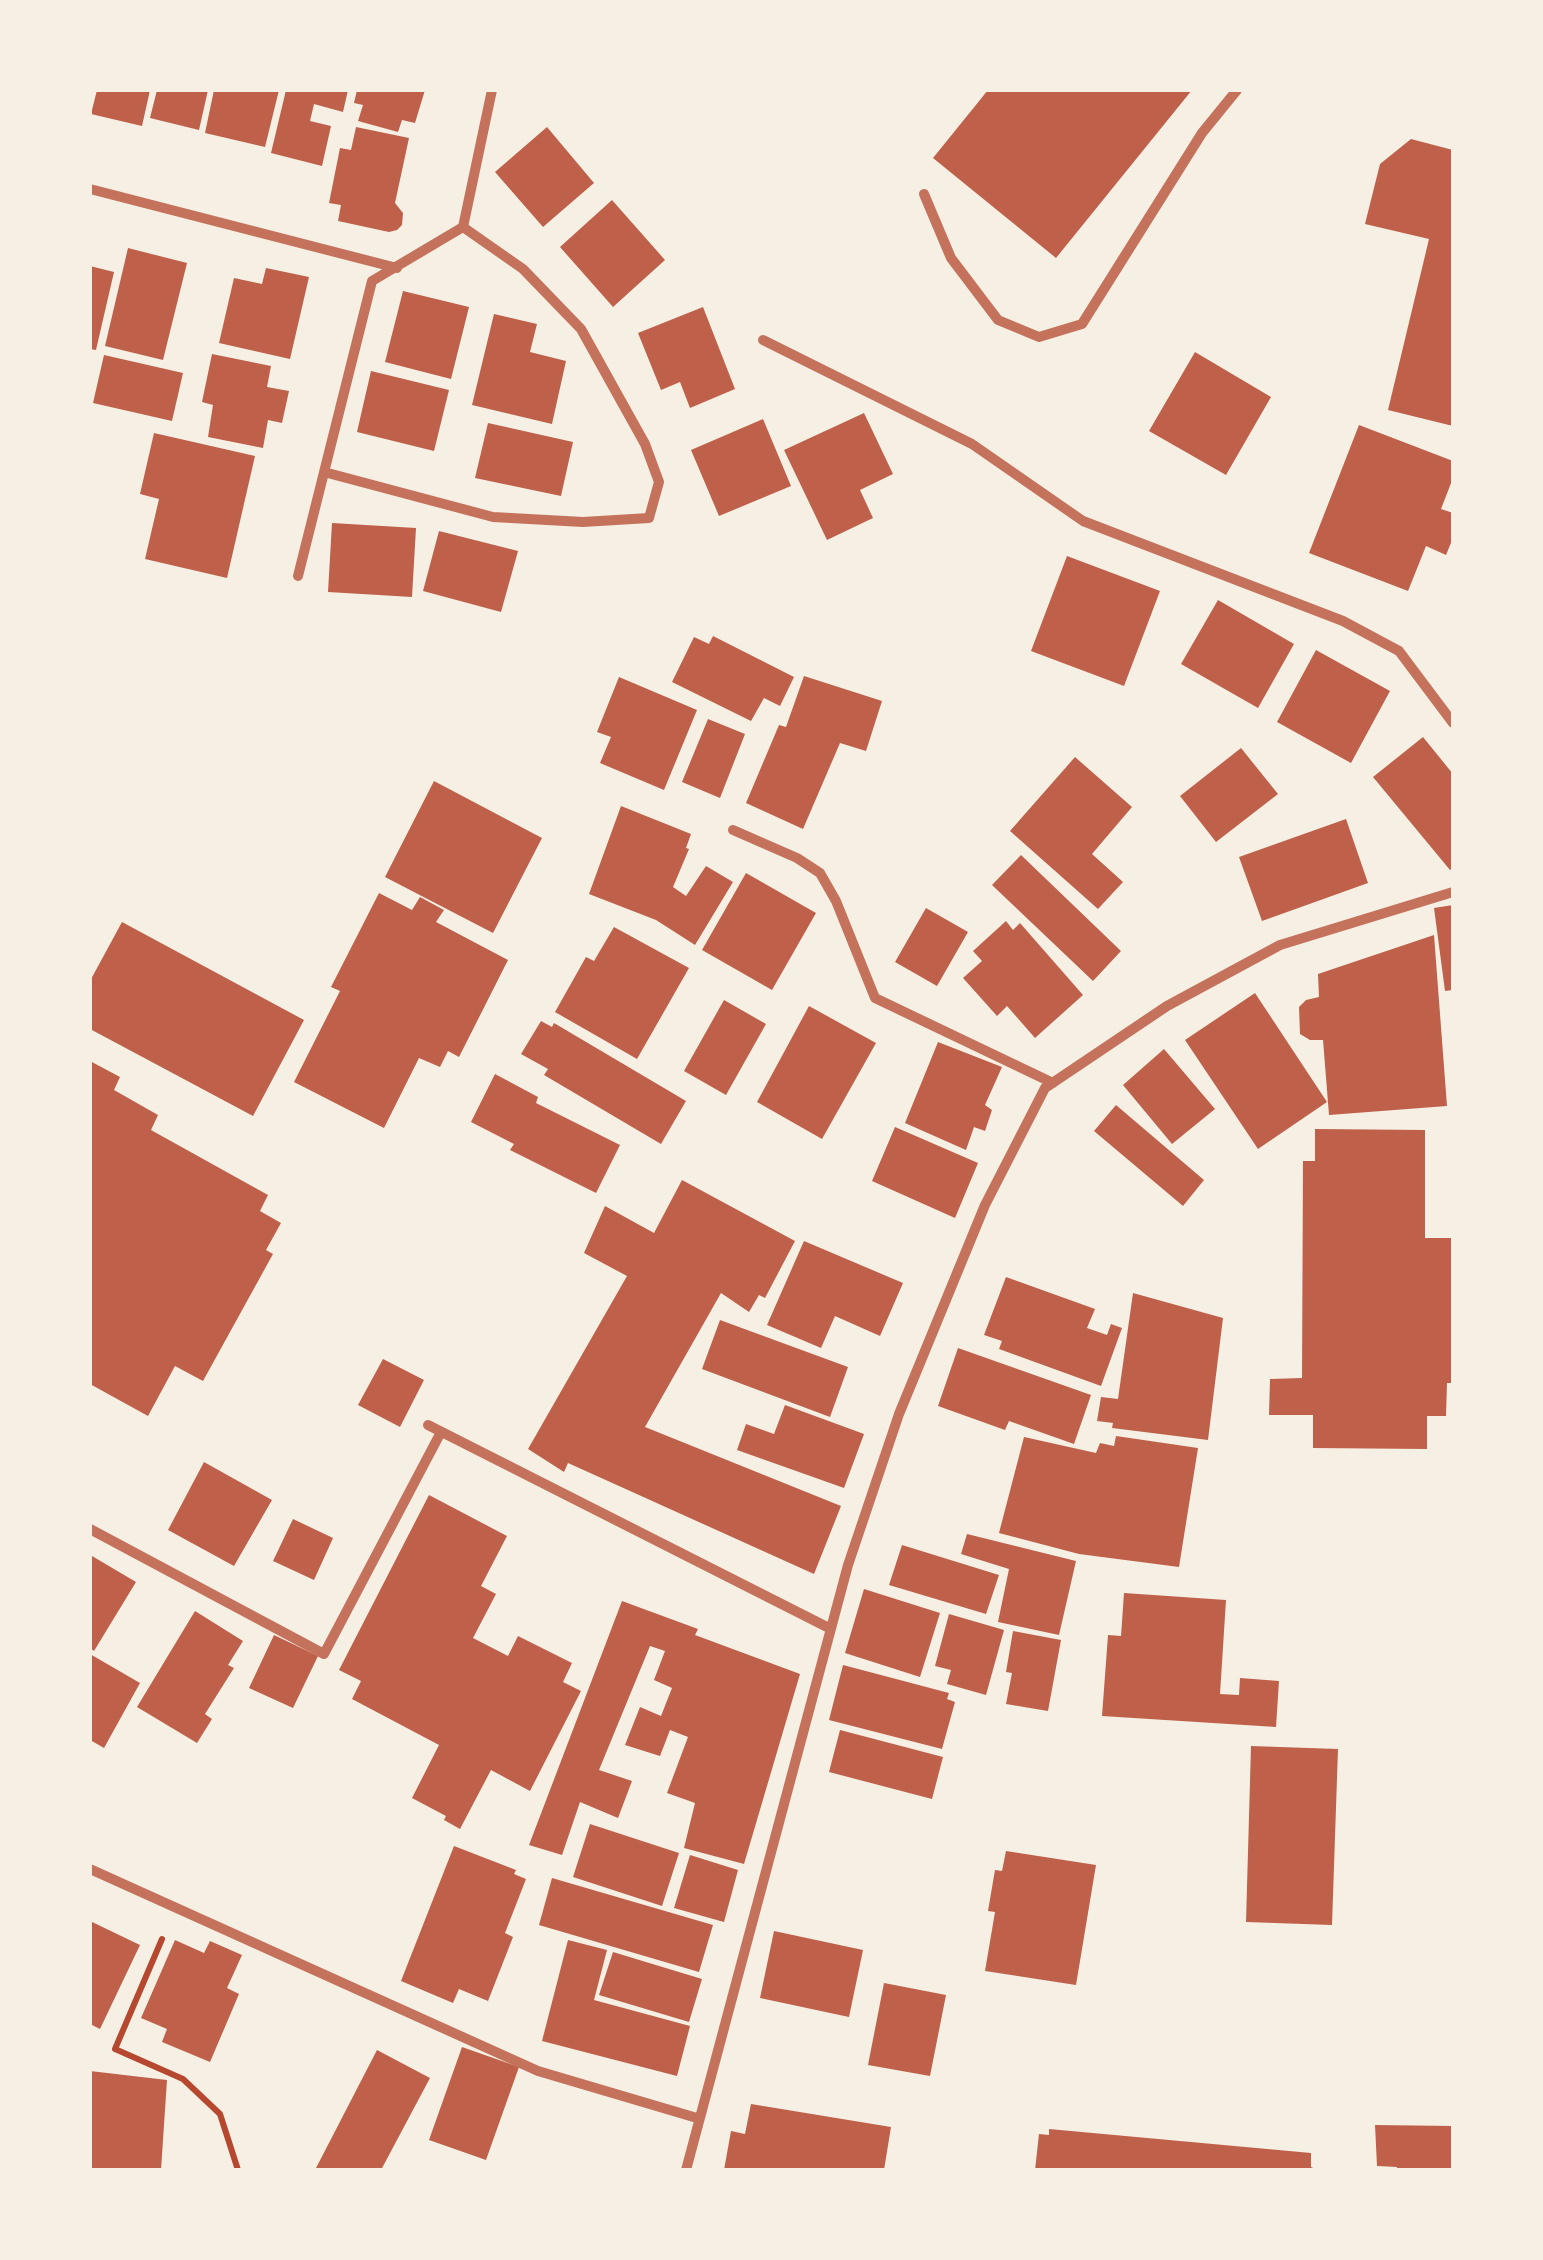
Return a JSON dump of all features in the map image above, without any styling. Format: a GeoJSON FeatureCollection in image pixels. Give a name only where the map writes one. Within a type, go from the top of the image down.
{"type":"FeatureCollection","features":[{"type":"Feature","properties":{"kind":"street"},"geometry":{"type":"LineString","coordinates":[[298,576],[372,281],[463,226],[492,90]]}},
{"type":"Feature","properties":{"kind":"street"},"geometry":{"type":"LineString","coordinates":[[924,194],[951,258],[998,320],[1039,337],[1082,324],[1202,133],[1237,90]]}},
{"type":"Feature","properties":{"kind":"street"},"geometry":{"type":"LineString","coordinates":[[90,189],[398,268]]}},
{"type":"Feature","properties":{"kind":"street"},"geometry":{"type":"LineString","coordinates":[[324,472],[493,517],[582,522],[650,518],[658,482],[650,456],[581,329],[523,269],[463,226]]}},
{"type":"Feature","properties":{"kind":"street"},"geometry":{"type":"LineString","coordinates":[[763,340],[972,444],[1083,521],[1342,621],[1399,651],[1453,722]]}},
{"type":"Feature","properties":{"kind":"street"},"geometry":{"type":"LineString","coordinates":[[733,830],[820,873],[836,900],[875,998],[1053,1083]]}},
{"type":"Feature","properties":{"kind":"street"},"geometry":{"type":"LineString","coordinates":[[686,2170],[830,1628],[898,1414],[985,1205],[1045,1088],[1167,1006],[1280,946],[1453,892]]}},
{"type":"Feature","properties":{"kind":"street"},"geometry":{"type":"LineString","coordinates":[[428,1425],[830,1628]]}},
{"type":"Feature","properties":{"kind":"street"},"geometry":{"type":"LineString","coordinates":[[90,1530],[324,1654],[441,1432]]}},
{"type":"Feature","properties":{"kind":"street"},"geometry":{"type":"LineString","coordinates":[[90,1869],[538,2071],[697,2118]]}},
{"type":"Feature","properties":{"kind":"path"},"geometry":{"type":"LineString","coordinates":[[176,1909],[115,2049],[183,2079],[220,2114],[238,2170]]}},
{"type":"Feature","properties":{"kind":"building"},"geometry":{"type":"Polygon","coordinates":[[[97,90],[150,90],[142,126],[91,114],[97,90]]]}},
{"type":"Feature","properties":{"kind":"building"},"geometry":{"type":"Polygon","coordinates":[[[157,90],[208,90],[199,130],[150,118],[157,90]]]}},
{"type":"Feature","properties":{"kind":"building"},"geometry":{"type":"Polygon","coordinates":[[[214,90],[279,90],[265,147],[205,133],[214,90]]]}},
{"type":"Feature","properties":{"kind":"building"},"geometry":{"type":"Polygon","coordinates":[[[286,90],[348,90],[343,112],[314,104],[310,121],[331,126],[322,166],[271,153],[286,90]]]}},
{"type":"Feature","properties":{"kind":"building"},"geometry":{"type":"Polygon","coordinates":[[[357,90],[425,90],[415,123],[402,120],[398,132],[358,121],[363,105],[354,103],[357,90]]]}},
{"type":"Feature","properties":{"kind":"building"},"geometry":{"type":"Polygon","coordinates":[[[988,90],[1192,90],[1056,258],[933,158],[988,90]]]}},
{"type":"Feature","properties":{"kind":"building"},"geometry":{"type":"Polygon","coordinates":[[[356,127],[409,138],[395,203],[403,213],[402,225],[397,230],[389,232],[338,221],[341,205],[329,203],[340,148],[351,150],[356,127]]]}},
{"type":"Feature","properties":{"kind":"building"},"geometry":{"type":"Polygon","coordinates":[[[547,127],[594,183],[543,227],[495,172],[547,127]]]}},
{"type":"Feature","properties":{"kind":"building"},"geometry":{"type":"Polygon","coordinates":[[[1411,139],[1453,150],[1453,426],[1388,410],[1429,239],[1365,224],[1380,164],[1411,139]]]}},
{"type":"Feature","properties":{"kind":"building"},"geometry":{"type":"Polygon","coordinates":[[[612,200],[665,260],[613,307],[560,247],[612,200]]]}},
{"type":"Feature","properties":{"kind":"building"},"geometry":{"type":"Polygon","coordinates":[[[128,248],[187,263],[163,360],[105,346],[128,248]]]}},
{"type":"Feature","properties":{"kind":"building"},"geometry":{"type":"Polygon","coordinates":[[[90,266],[114,272],[96,350],[90,349],[90,266]]]}},
{"type":"Feature","properties":{"kind":"building"},"geometry":{"type":"Polygon","coordinates":[[[266,268],[309,277],[290,359],[219,343],[234,278],[262,284],[266,268]]]}},
{"type":"Feature","properties":{"kind":"building"},"geometry":{"type":"Polygon","coordinates":[[[403,291],[469,307],[451,379],[385,362],[403,291]]]}},
{"type":"Feature","properties":{"kind":"building"},"geometry":{"type":"Polygon","coordinates":[[[703,307],[735,389],[690,408],[680,382],[661,390],[638,333],[703,307]]]}},
{"type":"Feature","properties":{"kind":"building"},"geometry":{"type":"Polygon","coordinates":[[[494,314],[537,324],[530,352],[566,361],[552,424],[472,405],[494,314]]]}},
{"type":"Feature","properties":{"kind":"building"},"geometry":{"type":"Polygon","coordinates":[[[1195,352],[1271,397],[1226,475],[1149,431],[1195,352]]]}},
{"type":"Feature","properties":{"kind":"building"},"geometry":{"type":"Polygon","coordinates":[[[212,354],[271,366],[267,387],[289,391],[282,423],[268,420],[263,448],[208,437],[213,405],[202,402],[212,354]]]}},
{"type":"Feature","properties":{"kind":"building"},"geometry":{"type":"Polygon","coordinates":[[[104,355],[183,373],[172,421],[93,403],[104,355]]]}},
{"type":"Feature","properties":{"kind":"building"},"geometry":{"type":"Polygon","coordinates":[[[371,371],[449,390],[434,451],[357,432],[371,371]]]}},
{"type":"Feature","properties":{"kind":"building"},"geometry":{"type":"Polygon","coordinates":[[[864,413],[893,474],[860,490],[873,518],[827,540],[784,450],[864,413]]]}},
{"type":"Feature","properties":{"kind":"building"},"geometry":{"type":"Polygon","coordinates":[[[763,419],[791,486],[719,516],[691,450],[763,419]]]}},
{"type":"Feature","properties":{"kind":"building"},"geometry":{"type":"Polygon","coordinates":[[[488,423],[573,442],[561,496],[475,478],[488,423]]]}},
{"type":"Feature","properties":{"kind":"building"},"geometry":{"type":"Polygon","coordinates":[[[1359,425],[1453,461],[1453,478],[1441,509],[1453,513],[1453,538],[1446,555],[1426,546],[1408,591],[1309,553],[1359,425]]]}},
{"type":"Feature","properties":{"kind":"building"},"geometry":{"type":"Polygon","coordinates":[[[154,433],[255,456],[227,578],[145,559],[159,499],[140,494],[154,433]]]}},
{"type":"Feature","properties":{"kind":"building"},"geometry":{"type":"Polygon","coordinates":[[[332,523],[416,528],[412,597],[328,592],[332,523]]]}},
{"type":"Feature","properties":{"kind":"building"},"geometry":{"type":"Polygon","coordinates":[[[439,531],[518,551],[501,612],[423,591],[439,531]]]}},
{"type":"Feature","properties":{"kind":"building"},"geometry":{"type":"Polygon","coordinates":[[[1067,556],[1160,591],[1124,686],[1031,651],[1067,556]]]}},
{"type":"Feature","properties":{"kind":"building"},"geometry":{"type":"Polygon","coordinates":[[[1218,600],[1294,644],[1258,708],[1181,664],[1218,600]]]}},
{"type":"Feature","properties":{"kind":"building"},"geometry":{"type":"Polygon","coordinates":[[[713,636],[794,677],[780,706],[764,698],[751,721],[672,682],[694,637],[709,644],[713,636]]]}},
{"type":"Feature","properties":{"kind":"building"},"geometry":{"type":"Polygon","coordinates":[[[1316,650],[1390,691],[1351,763],[1277,722],[1316,650]]]}},
{"type":"Feature","properties":{"kind":"building"},"geometry":{"type":"Polygon","coordinates":[[[804,676],[882,701],[866,751],[840,743],[803,829],[746,803],[779,725],[786,727],[804,676]]]}},
{"type":"Feature","properties":{"kind":"building"},"geometry":{"type":"Polygon","coordinates":[[[619,677],[697,710],[664,790],[600,763],[611,737],[597,732],[619,677]]]}},
{"type":"Feature","properties":{"kind":"building"},"geometry":{"type":"Polygon","coordinates":[[[708,719],[745,734],[720,798],[682,782],[708,719]]]}},
{"type":"Feature","properties":{"kind":"building"},"geometry":{"type":"Polygon","coordinates":[[[1423,737],[1453,774],[1450,870],[1373,777],[1423,737]]]}},
{"type":"Feature","properties":{"kind":"building"},"geometry":{"type":"Polygon","coordinates":[[[1241,748],[1278,794],[1216,842],[1180,796],[1241,748]]]}},
{"type":"Feature","properties":{"kind":"building"},"geometry":{"type":"Polygon","coordinates":[[[1075,757],[1132,807],[1092,854],[1123,882],[1098,909],[1010,831],[1075,757]]]}},
{"type":"Feature","properties":{"kind":"building"},"geometry":{"type":"Polygon","coordinates":[[[434,781],[542,838],[493,933],[385,877],[434,781]]]}},
{"type":"Feature","properties":{"kind":"building"},"geometry":{"type":"Polygon","coordinates":[[[621,806],[691,834],[673,887],[686,896],[706,866],[733,882],[695,945],[656,920],[589,894],[621,806]]]}},
{"type":"Feature","properties":{"kind":"building"},"geometry":{"type":"Polygon","coordinates":[[[1346,819],[1368,883],[1262,921],[1239,857],[1346,819]]]}},
{"type":"Feature","properties":{"kind":"building"},"geometry":{"type":"Polygon","coordinates":[[[1021,855],[1121,951],[1093,981],[992,885],[1021,855]]]}},
{"type":"Feature","properties":{"kind":"building"},"geometry":{"type":"Polygon","coordinates":[[[746,873],[816,913],[772,990],[702,950],[746,873]]]}},
{"type":"Feature","properties":{"kind":"building"},"geometry":{"type":"Polygon","coordinates":[[[379,893],[412,910],[420,897],[444,910],[436,922],[508,960],[459,1057],[448,1051],[440,1067],[419,1058],[384,1128],[294,1082],[340,991],[331,987],[379,893]]]}},
{"type":"Feature","properties":{"kind":"building"},"geometry":{"type":"Polygon","coordinates":[[[1453,905],[1453,990],[1445,991],[1434,908],[1453,905]]]}},
{"type":"Feature","properties":{"kind":"building"},"geometry":{"type":"Polygon","coordinates":[[[926,908],[968,932],[937,986],[895,962],[926,908]]]}},
{"type":"Feature","properties":{"kind":"building"},"geometry":{"type":"Polygon","coordinates":[[[1006,921],[1013,930],[1020,923],[1083,995],[1035,1038],[1007,1006],[997,1016],[963,978],[982,961],[973,951],[1006,921]]]}},
{"type":"Feature","properties":{"kind":"building"},"geometry":{"type":"Polygon","coordinates":[[[122,922],[304,1020],[253,1116],[90,1029],[90,981],[122,922]]]}},
{"type":"Feature","properties":{"kind":"building"},"geometry":{"type":"Polygon","coordinates":[[[614,927],[689,968],[637,1059],[555,1012],[586,957],[594,961],[614,927]]]}},
{"type":"Feature","properties":{"kind":"building"},"geometry":{"type":"Polygon","coordinates":[[[1434,935],[1447,1106],[1329,1115],[1323,1040],[1310,1040],[1300,1034],[1299,1007],[1306,1000],[1319,997],[1318,974],[1434,935]]]}},
{"type":"Feature","properties":{"kind":"building"},"geometry":{"type":"Polygon","coordinates":[[[1255,993],[1327,1102],[1258,1149],[1185,1040],[1255,993]]]}},
{"type":"Feature","properties":{"kind":"building"},"geometry":{"type":"Polygon","coordinates":[[[724,1000],[766,1024],[726,1095],[684,1071],[724,1000]]]}},
{"type":"Feature","properties":{"kind":"building"},"geometry":{"type":"Polygon","coordinates":[[[809,1006],[876,1043],[822,1139],[757,1102],[809,1006]]]}},
{"type":"Feature","properties":{"kind":"building"},"geometry":{"type":"Polygon","coordinates":[[[541,1021],[552,1027],[554,1023],[686,1101],[661,1144],[544,1075],[548,1069],[521,1054],[541,1021]]]}},
{"type":"Feature","properties":{"kind":"building"},"geometry":{"type":"Polygon","coordinates":[[[938,1042],[1002,1067],[985,1105],[992,1110],[985,1131],[974,1127],[966,1150],[905,1123],[938,1042]]]}},
{"type":"Feature","properties":{"kind":"building"},"geometry":{"type":"Polygon","coordinates":[[[1164,1049],[1215,1109],[1172,1144],[1123,1085],[1164,1049]]]}},
{"type":"Feature","properties":{"kind":"building"},"geometry":{"type":"Polygon","coordinates":[[[90,1061],[120,1077],[114,1090],[158,1115],[151,1130],[268,1195],[260,1211],[281,1223],[266,1250],[273,1254],[203,1381],[175,1366],[148,1416],[90,1384],[90,1061]]]}},
{"type":"Feature","properties":{"kind":"building"},"geometry":{"type":"Polygon","coordinates":[[[495,1074],[538,1097],[536,1103],[620,1145],[596,1193],[510,1150],[514,1144],[471,1122],[495,1074]]]}},
{"type":"Feature","properties":{"kind":"building"},"geometry":{"type":"Polygon","coordinates":[[[1116,1105],[1204,1180],[1183,1206],[1094,1131],[1116,1105]]]}},
{"type":"Feature","properties":{"kind":"building"},"geometry":{"type":"Polygon","coordinates":[[[895,1127],[978,1163],[955,1218],[872,1181],[895,1127]]]}},
{"type":"Feature","properties":{"kind":"building"},"geometry":{"type":"Polygon","coordinates":[[[1315,1129],[1425,1130],[1425,1238],[1453,1238],[1453,1383],[1447,1383],[1446,1416],[1427,1416],[1427,1449],[1313,1448],[1313,1415],[1269,1415],[1270,1379],[1302,1378],[1303,1161],[1315,1161],[1315,1129]]]}},
{"type":"Feature","properties":{"kind":"building"},"geometry":{"type":"Polygon","coordinates":[[[682,1180],[795,1241],[765,1298],[759,1295],[749,1312],[721,1293],[645,1427],[841,1506],[814,1574],[568,1463],[564,1472],[528,1449],[627,1276],[584,1253],[605,1206],[654,1233],[682,1180]]]}},
{"type":"Feature","properties":{"kind":"building"},"geometry":{"type":"Polygon","coordinates":[[[804,1241],[903,1283],[880,1336],[835,1316],[821,1348],[767,1325],[804,1241]]]}},
{"type":"Feature","properties":{"kind":"building"},"geometry":{"type":"Polygon","coordinates":[[[1006,1277],[1095,1309],[1087,1328],[1107,1335],[1111,1324],[1122,1328],[1101,1386],[999,1349],[1002,1341],[984,1335],[1006,1277]]]}},
{"type":"Feature","properties":{"kind":"building"},"geometry":{"type":"Polygon","coordinates":[[[1133,1293],[1223,1318],[1208,1440],[1112,1428],[1113,1423],[1097,1421],[1101,1397],[1118,1399],[1133,1293]]]}},
{"type":"Feature","properties":{"kind":"building"},"geometry":{"type":"Polygon","coordinates":[[[720,1320],[848,1367],[830,1417],[702,1369],[720,1320]]]}},
{"type":"Feature","properties":{"kind":"building"},"geometry":{"type":"Polygon","coordinates":[[[958,1348],[1091,1395],[1074,1444],[1009,1421],[1005,1430],[938,1406],[958,1348]]]}},
{"type":"Feature","properties":{"kind":"building"},"geometry":{"type":"Polygon","coordinates":[[[383,1359],[424,1380],[400,1427],[358,1405],[383,1359]]]}},
{"type":"Feature","properties":{"kind":"building"},"geometry":{"type":"Polygon","coordinates":[[[785,1405],[864,1434],[844,1488],[737,1450],[746,1424],[774,1434],[785,1405]]]}},
{"type":"Feature","properties":{"kind":"building"},"geometry":{"type":"Polygon","coordinates":[[[1116,1436],[1198,1448],[1179,1567],[1079,1554],[999,1533],[1024,1437],[1096,1453],[1100,1443],[1114,1446],[1116,1436]]]}},
{"type":"Feature","properties":{"kind":"building"},"geometry":{"type":"Polygon","coordinates":[[[204,1462],[272,1500],[234,1566],[168,1530],[204,1462]]]}},
{"type":"Feature","properties":{"kind":"building"},"geometry":{"type":"Polygon","coordinates":[[[429,1495],[507,1536],[481,1586],[496,1594],[473,1638],[508,1656],[518,1636],[572,1663],[563,1682],[581,1691],[530,1791],[491,1770],[460,1829],[444,1820],[446,1816],[412,1798],[439,1745],[352,1699],[361,1681],[339,1670],[429,1495]]]}},
{"type":"Feature","properties":{"kind":"building"},"geometry":{"type":"Polygon","coordinates":[[[293,1519],[333,1538],[314,1580],[273,1561],[293,1519]]]}},
{"type":"Feature","properties":{"kind":"building"},"geometry":{"type":"Polygon","coordinates":[[[967,1534],[1076,1561],[1059,1635],[998,1622],[1009,1569],[961,1554],[967,1534]]]}},
{"type":"Feature","properties":{"kind":"building"},"geometry":{"type":"Polygon","coordinates":[[[902,1545],[999,1575],[986,1614],[889,1585],[902,1545]]]}},
{"type":"Feature","properties":{"kind":"building"},"geometry":{"type":"Polygon","coordinates":[[[92,1556],[136,1582],[94,1651],[90,1648],[92,1556]]]}},
{"type":"Feature","properties":{"kind":"building"},"geometry":{"type":"Polygon","coordinates":[[[864,1589],[940,1613],[920,1677],[845,1653],[864,1589]]]}},
{"type":"Feature","properties":{"kind":"building"},"geometry":{"type":"Polygon","coordinates":[[[1124,1593],[1226,1600],[1220,1694],[1239,1695],[1240,1678],[1279,1681],[1276,1727],[1102,1716],[1108,1635],[1121,1636],[1124,1593]]]}},
{"type":"Feature","properties":{"kind":"building"},"geometry":{"type":"Polygon","coordinates":[[[622,1601],[698,1629],[695,1635],[800,1674],[744,1864],[684,1848],[695,1803],[667,1793],[688,1737],[670,1730],[660,1756],[625,1745],[640,1707],[661,1716],[672,1688],[654,1680],[665,1651],[650,1646],[599,1770],[632,1781],[618,1818],[580,1802],[562,1855],[529,1845],[622,1601]]]}},
{"type":"Feature","properties":{"kind":"building"},"geometry":{"type":"Polygon","coordinates":[[[195,1611],[243,1641],[228,1665],[234,1668],[205,1714],[212,1719],[197,1743],[137,1707],[195,1611]]]}},
{"type":"Feature","properties":{"kind":"building"},"geometry":{"type":"Polygon","coordinates":[[[949,1614],[1004,1630],[986,1695],[947,1684],[951,1670],[935,1666],[949,1614]]]}},
{"type":"Feature","properties":{"kind":"building"},"geometry":{"type":"Polygon","coordinates":[[[1013,1631],[1061,1640],[1048,1711],[1006,1704],[1012,1673],[1006,1672],[1013,1631]]]}},
{"type":"Feature","properties":{"kind":"building"},"geometry":{"type":"Polygon","coordinates":[[[274,1635],[318,1656],[293,1708],[249,1688],[274,1635]]]}},
{"type":"Feature","properties":{"kind":"building"},"geometry":{"type":"Polygon","coordinates":[[[90,1654],[140,1683],[104,1748],[90,1740],[90,1654]]]}},
{"type":"Feature","properties":{"kind":"building"},"geometry":{"type":"Polygon","coordinates":[[[843,1665],[949,1693],[947,1699],[955,1702],[942,1749],[829,1720],[843,1665]]]}},
{"type":"Feature","properties":{"kind":"building"},"geometry":{"type":"Polygon","coordinates":[[[840,1730],[943,1757],[932,1799],[829,1772],[840,1730]]]}},
{"type":"Feature","properties":{"kind":"building"},"geometry":{"type":"Polygon","coordinates":[[[1251,1746],[1338,1749],[1332,1925],[1246,1922],[1251,1746]]]}},
{"type":"Feature","properties":{"kind":"building"},"geometry":{"type":"Polygon","coordinates":[[[590,1824],[679,1853],[662,1906],[573,1877],[590,1824]]]}},
{"type":"Feature","properties":{"kind":"building"},"geometry":{"type":"Polygon","coordinates":[[[454,1846],[516,1870],[514,1874],[526,1879],[505,1933],[513,1937],[488,2001],[459,1989],[453,2003],[401,1981],[454,1846]]]}},
{"type":"Feature","properties":{"kind":"building"},"geometry":{"type":"Polygon","coordinates":[[[1006,1851],[1096,1865],[1076,1985],[985,1971],[995,1912],[988,1911],[995,1870],[1002,1871],[1006,1851]]]}},
{"type":"Feature","properties":{"kind":"building"},"geometry":{"type":"Polygon","coordinates":[[[690,1855],[738,1870],[724,1922],[674,1908],[690,1855]]]}},
{"type":"Feature","properties":{"kind":"building"},"geometry":{"type":"Polygon","coordinates":[[[552,1878],[713,1925],[699,1972],[539,1925],[552,1878]]]}},
{"type":"Feature","properties":{"kind":"building"},"geometry":{"type":"Polygon","coordinates":[[[90,1921],[140,1945],[100,2029],[90,2024],[90,1921]]]}},
{"type":"Feature","properties":{"kind":"building"},"geometry":{"type":"Polygon","coordinates":[[[774,1931],[863,1950],[849,2017],[760,1998],[774,1931]]]}},
{"type":"Feature","properties":{"kind":"building"},"geometry":{"type":"Polygon","coordinates":[[[175,1940],[204,1953],[210,1941],[242,1955],[227,1988],[239,1994],[210,2062],[162,2042],[167,2029],[141,2018],[175,1940]]]}},
{"type":"Feature","properties":{"kind":"building"},"geometry":{"type":"Polygon","coordinates":[[[568,1940],[607,1950],[594,2000],[690,2026],[677,2076],[542,2041],[568,1940]]]}},
{"type":"Feature","properties":{"kind":"building"},"geometry":{"type":"Polygon","coordinates":[[[613,1952],[702,1979],[689,2022],[599,1995],[613,1952]]]}},
{"type":"Feature","properties":{"kind":"building"},"geometry":{"type":"Polygon","coordinates":[[[884,1983],[946,1995],[930,2076],[868,2065],[884,1983]]]}},
{"type":"Feature","properties":{"kind":"building"},"geometry":{"type":"Polygon","coordinates":[[[462,2047],[519,2067],[486,2160],[429,2140],[462,2047]]]}},
{"type":"Feature","properties":{"kind":"building"},"geometry":{"type":"Polygon","coordinates":[[[377,2050],[430,2078],[381,2170],[315,2170],[377,2050]]]}},
{"type":"Feature","properties":{"kind":"building"},"geometry":{"type":"Polygon","coordinates":[[[90,2071],[167,2080],[161,2170],[90,2170],[90,2071]]]}},
{"type":"Feature","properties":{"kind":"building"},"geometry":{"type":"Polygon","coordinates":[[[751,2104],[891,2127],[884,2170],[724,2170],[731,2131],[745,2134],[751,2104]]]}},
{"type":"Feature","properties":{"kind":"building"},"geometry":{"type":"Polygon","coordinates":[[[1375,2125],[1453,2126],[1453,2170],[1377,2166],[1375,2125]]]}},
{"type":"Feature","properties":{"kind":"building"},"geometry":{"type":"Polygon","coordinates":[[[1049,2129],[1311,2153],[1311,2167],[1318,2170],[1035,2170],[1039,2134],[1049,2135],[1049,2129]]]}}]}
